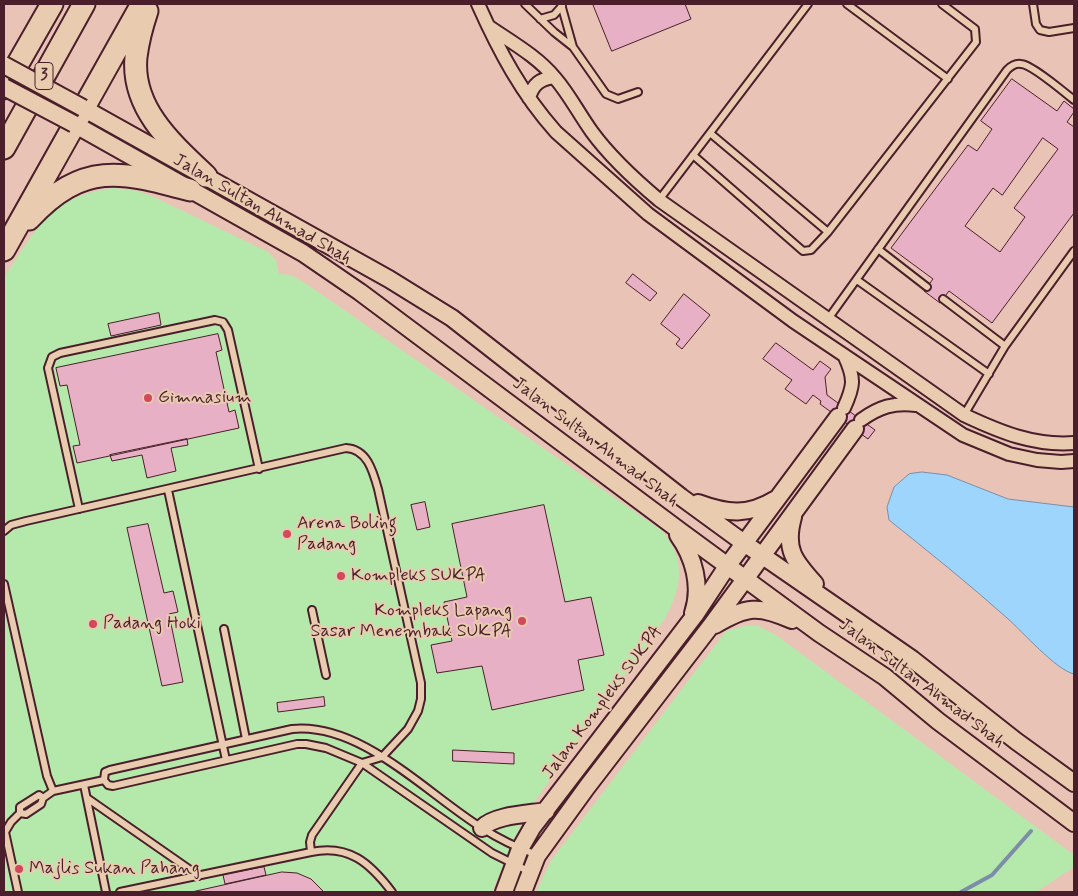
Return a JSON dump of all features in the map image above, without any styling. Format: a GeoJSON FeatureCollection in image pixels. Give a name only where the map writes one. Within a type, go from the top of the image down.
{"type":"FeatureCollection","features":[{"type":"Feature","properties":{"kind":"highway","name":"3"},"geometry":{"type":"LineString","coordinates":[[4,87],[52,4]]}},
{"type":"Feature","properties":{"kind":"highway","name":"3"},"geometry":{"type":"LineString","coordinates":[[4,148],[84,4]]}},
{"type":"Feature","properties":{"kind":"highway"},"geometry":{"type":"LineString","coordinates":[[8,245],[78,116],[142,4]]}},
{"type":"Feature","properties":{"kind":"highway"},"geometry":{"type":"LineString","coordinates":[[149,4],[136,58],[137,77],[142,100],[157,126],[174,146],[198,183]]}},
{"type":"Feature","properties":{"kind":"highway"},"geometry":{"type":"LineString","coordinates":[[8,245],[36,212],[58,192],[79,180],[101,176],[124,175],[198,183]]}},
{"type":"Feature","properties":{"kind":"main road"},"geometry":{"type":"LineString","coordinates":[[4,66],[78,116]]}},
{"type":"Feature","properties":{"kind":"main road"},"geometry":{"type":"LineString","coordinates":[[4,87],[78,116]]}},
{"type":"Feature","properties":{"kind":"main road","name":"Jalan Sultan Ahmad Shah"},"geometry":{"type":"LineString","coordinates":[[78,116],[198,183],[389,279],[452,318],[681,497],[762,556],[912,659],[1016,741],[1074,783]]}},
{"type":"Feature","properties":{"kind":"main road","name":"Jalan Sultan Ahmad Shah"},"geometry":{"type":"LineString","coordinates":[[198,183],[360,292],[660,517],[819,633],[885,677],[938,721],[1074,823]]}},
{"type":"Feature","properties":{"kind":"main road","name":"Jalan Kompleks SUKPA"},"geometry":{"type":"LineString","coordinates":[[504,892],[517,856],[532,828],[682,632],[728,565],[841,413]]}},
{"type":"Feature","properties":{"kind":"main road"},"geometry":{"type":"LineString","coordinates":[[523,892],[537,856],[593,779],[710,627],[858,425]]}},
{"type":"Feature","properties":{"kind":"main road"},"geometry":{"type":"LineString","coordinates":[[681,497],[714,509],[735,512],[748,512],[769,504],[778,498]]}},
{"type":"Feature","properties":{"kind":"main road"},"geometry":{"type":"LineString","coordinates":[[794,513],[789,531],[793,558],[833,604]]}},
{"type":"Feature","properties":{"kind":"main road"},"geometry":{"type":"LineString","coordinates":[[660,517],[679,536],[688,550],[695,570],[695,606],[682,632]]}},
{"type":"Feature","properties":{"kind":"main road"},"geometry":{"type":"LineString","coordinates":[[710,627],[741,611],[759,610],[774,613],[819,633]]}},
{"type":"Feature","properties":{"kind":"main road"},"geometry":{"type":"LineString","coordinates":[[482,828],[495,820],[546,811]]}},
{"type":"Feature","properties":{"kind":"street"},"geometry":{"type":"LineString","coordinates":[[478,4],[511,70],[529,98],[556,132],[648,214],[845,357],[963,435],[1009,454],[1037,460],[1074,461]]}},
{"type":"Feature","properties":{"kind":"street"},"geometry":{"type":"LineString","coordinates":[[488,26],[538,61],[554,77],[606,149],[627,173],[659,200],[964,415],[998,431],[1021,439],[1042,443],[1074,443]]}},
{"type":"Feature","properties":{"kind":"street"},"geometry":{"type":"LineString","coordinates":[[529,98],[531,90],[537,82],[554,77]]}},
{"type":"Feature","properties":{"kind":"street"},"geometry":{"type":"LineString","coordinates":[[841,413],[852,391],[853,379],[845,357]]}},
{"type":"Feature","properties":{"kind":"street"},"geometry":{"type":"LineString","coordinates":[[858,425],[872,412],[888,405],[905,403],[916,405]]}},
{"type":"Feature","properties":{"kind":"lane"},"geometry":{"type":"LineString","coordinates":[[525,4],[573,46],[606,94],[618,99],[638,92]]}},
{"type":"Feature","properties":{"kind":"lane"},"geometry":{"type":"LineString","coordinates":[[659,200],[808,4]]}},
{"type":"Feature","properties":{"kind":"lane"},"geometry":{"type":"LineString","coordinates":[[847,4],[948,79]]}},
{"type":"Feature","properties":{"kind":"lane"},"geometry":{"type":"LineString","coordinates":[[693,155],[803,251],[812,250],[976,42],[975,28],[942,4]]}},
{"type":"Feature","properties":{"kind":"lane"},"geometry":{"type":"LineString","coordinates":[[1033,4],[1036,24],[1040,30],[1049,32],[1074,28]]}},
{"type":"Feature","properties":{"kind":"lane"},"geometry":{"type":"LineString","coordinates":[[540,19],[554,15],[562,5]]}},
{"type":"Feature","properties":{"kind":"lane"},"geometry":{"type":"LineString","coordinates":[[562,5],[573,46]]}},
{"type":"Feature","properties":{"kind":"lane"},"geometry":{"type":"LineString","coordinates":[[828,319],[1012,65],[1022,64],[1028,66],[1074,100]]}},
{"type":"Feature","properties":{"kind":"lane"},"geometry":{"type":"LineString","coordinates":[[710,133],[828,232]]}},
{"type":"Feature","properties":{"kind":"lane"},"geometry":{"type":"LineString","coordinates":[[878,249],[927,286]]}},
{"type":"Feature","properties":{"kind":"lane"},"geometry":{"type":"LineString","coordinates":[[964,415],[1005,346],[1074,251]]}},
{"type":"Feature","properties":{"kind":"lane"},"geometry":{"type":"LineString","coordinates":[[857,280],[989,374]]}},
{"type":"Feature","properties":{"kind":"lane"},"geometry":{"type":"LineString","coordinates":[[943,299],[1005,346]]}},
{"type":"Feature","properties":{"kind":"lane"},"geometry":{"type":"LineString","coordinates":[[79,509],[48,368],[52,357],[60,353],[215,320],[223,322],[228,330],[259,469]]}},
{"type":"Feature","properties":{"kind":"lane"},"geometry":{"type":"LineString","coordinates":[[4,531],[15,524],[346,448],[354,449],[362,454],[374,476],[422,691],[418,711],[413,720],[382,757],[362,762],[312,835],[310,842],[311,852]]}},
{"type":"Feature","properties":{"kind":"lane"},"geometry":{"type":"LineString","coordinates":[[168,490],[226,760]]}},
{"type":"Feature","properties":{"kind":"lane"},"geometry":{"type":"LineString","coordinates":[[4,584],[47,776],[54,791]]}},
{"type":"Feature","properties":{"kind":"lane"},"geometry":{"type":"LineString","coordinates":[[312,610],[326,675]]}},
{"type":"Feature","properties":{"kind":"lane"},"geometry":{"type":"LineString","coordinates":[[224,629],[246,739]]}},
{"type":"Feature","properties":{"kind":"lane"},"geometry":{"type":"LineString","coordinates":[[530,872],[517,856],[482,828],[382,757],[354,742],[325,730],[292,729],[105,772],[104,780],[108,786],[113,786],[297,744],[306,744],[326,748],[362,762],[492,853],[517,856],[537,856]]}},
{"type":"Feature","properties":{"kind":"lane"},"geometry":{"type":"LineString","coordinates":[[18,892],[6,832],[8,825],[20,813],[26,814],[41,804],[44,800],[43,798],[54,791],[104,780]]}},
{"type":"Feature","properties":{"kind":"lane"},"geometry":{"type":"LineString","coordinates":[[84,785],[106,892]]}},
{"type":"Feature","properties":{"kind":"lane"},"geometry":{"type":"LineString","coordinates":[[87,798],[199,876]]}},
{"type":"Feature","properties":{"kind":"lane"},"geometry":{"type":"LineString","coordinates":[[120,892],[332,849],[354,856],[375,872],[392,892]]}},
{"type":"Feature","properties":{"kind":"green space","name":"Kompleks SUKPA"},"geometry":{"type":"Polygon","coordinates":[[[113,188],[138,191],[154,197],[268,252],[276,260],[279,274],[291,275],[308,285],[661,530],[675,552],[679,574],[678,585],[675,597],[664,620],[532,805],[515,837],[492,892],[4,892],[4,277],[36,230],[59,207],[91,192],[113,188]]]}},
{"type":"Feature","properties":{"kind":"green space"},"geometry":{"type":"Polygon","coordinates":[[[744,626],[758,626],[776,635],[1074,855],[1074,867],[1036,892],[536,892],[550,862],[726,631],[744,626]]]}},
{"type":"Feature","properties":{"kind":"water"},"geometry":{"type":"Polygon","coordinates":[[[922,472],[947,475],[1008,499],[1074,507],[1074,674],[1058,666],[993,605],[889,520],[887,507],[894,487],[909,474],[922,472]]]}},
{"type":"Feature","properties":{"kind":"building"},"geometry":{"type":"Polygon","coordinates":[[[593,4],[685,4],[691,19],[612,51],[593,4]]]}},
{"type":"Feature","properties":{"kind":"building"},"geometry":{"type":"Polygon","coordinates":[[[1012,79],[1057,111],[1064,101],[1074,109],[1067,122],[1074,127],[1074,213],[992,323],[949,291],[940,303],[924,291],[933,279],[891,248],[968,145],[977,151],[992,129],[981,121],[1012,79]],[[1043,138],[1002,195],[993,188],[965,226],[1000,252],[1025,217],[1014,208],[1058,149],[1043,138]]]}},
{"type":"Feature","properties":{"kind":"building"},"geometry":{"type":"Polygon","coordinates":[[[633,274],[657,293],[650,301],[626,283],[633,274]]]}},
{"type":"Feature","properties":{"kind":"building"},"geometry":{"type":"Polygon","coordinates":[[[684,294],[710,315],[682,349],[676,344],[680,339],[661,324],[684,294]]]}},
{"type":"Feature","properties":{"kind":"building"},"geometry":{"type":"Polygon","coordinates":[[[159,313],[161,325],[111,336],[108,324],[159,313]]]}},
{"type":"Feature","properties":{"kind":"building","name":"Gimnasium"},"geometry":{"type":"Polygon","coordinates":[[[218,334],[222,350],[216,352],[229,412],[235,410],[239,428],[77,463],[73,446],[80,445],[67,385],[60,386],[56,368],[218,334]]]}},
{"type":"Feature","properties":{"kind":"building"},"geometry":{"type":"Polygon","coordinates":[[[776,343],[813,370],[820,361],[831,369],[825,377],[827,395],[875,430],[868,439],[820,404],[821,401],[813,395],[806,404],[785,389],[792,380],[763,359],[776,343]]]}},
{"type":"Feature","properties":{"kind":"building"},"geometry":{"type":"Polygon","coordinates":[[[187,439],[188,445],[171,448],[176,471],[147,478],[142,455],[112,461],[110,455],[187,439]]]}},
{"type":"Feature","properties":{"kind":"building"},"geometry":{"type":"Polygon","coordinates":[[[425,502],[430,527],[417,530],[411,505],[425,502]]]}},
{"type":"Feature","properties":{"kind":"building","name":"Kompleks Lapang Sasar Menembak SUKPA"},"geometry":{"type":"Polygon","coordinates":[[[544,505],[565,602],[591,597],[604,655],[578,660],[584,690],[492,710],[482,666],[437,673],[431,645],[452,641],[444,602],[467,597],[452,524],[544,505]]]}},
{"type":"Feature","properties":{"kind":"building"},"geometry":{"type":"Polygon","coordinates":[[[148,524],[164,593],[173,591],[178,612],[169,614],[183,682],[162,686],[127,528],[148,524]]]}},
{"type":"Feature","properties":{"kind":"building"},"geometry":{"type":"Polygon","coordinates":[[[324,697],[325,706],[278,712],[277,703],[324,697]]]}},
{"type":"Feature","properties":{"kind":"building"},"geometry":{"type":"Polygon","coordinates":[[[453,750],[514,753],[514,764],[453,761],[453,750]]]}},
{"type":"Feature","properties":{"kind":"building"},"geometry":{"type":"Polygon","coordinates":[[[264,867],[266,875],[225,884],[223,875],[264,867]]]}},
{"type":"Feature","properties":{"kind":"building"},"geometry":{"type":"Polygon","coordinates":[[[282,872],[297,873],[311,879],[324,892],[192,892],[282,872]]]}},
{"type":"Feature","properties":{"kind":"waterway"},"geometry":{"type":"LineString","coordinates":[[961,892],[992,875],[1031,831]]}},
{"type":"Feature","properties":{"kind":"place","name":"Gimnasium"},"geometry":{"type":"Point","coordinates":[148,398]}},
{"type":"Feature","properties":{"kind":"place","name":"Arena Boling Padang"},"geometry":{"type":"Point","coordinates":[287,534]}},
{"type":"Feature","properties":{"kind":"place","name":"Kompleks SUKPA"},"geometry":{"type":"Point","coordinates":[341,576]}},
{"type":"Feature","properties":{"kind":"place","name":"Kompleks Lapang Sasar Menembak SUKPA"},"geometry":{"type":"Point","coordinates":[522,621]}},
{"type":"Feature","properties":{"kind":"place","name":"Padang Hoki"},"geometry":{"type":"Point","coordinates":[93,624]}},
{"type":"Feature","properties":{"kind":"place","name":"Majlis Sukan Pahang"},"geometry":{"type":"Point","coordinates":[19,869]}}]}
